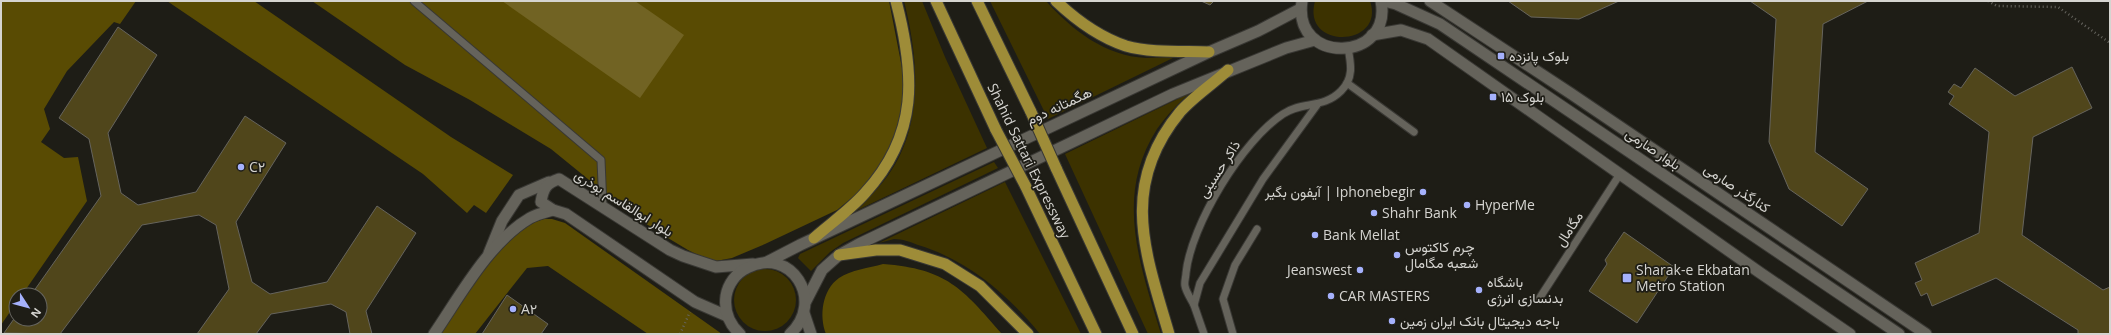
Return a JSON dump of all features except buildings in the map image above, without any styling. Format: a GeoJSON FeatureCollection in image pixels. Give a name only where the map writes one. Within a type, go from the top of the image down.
{"type":"FeatureCollection","features":[{"type":"Feature","properties":{"kind":"highway"},"geometry":{"type":"LineString","coordinates":[[814,238],[864,194],[888,161],[904,126],[910,97],[910,72],[906,42],[896,1]]}},
{"type":"Feature","properties":{"kind":"highway","name":"Shahid Sattari Expressway"},"geometry":{"type":"LineString","coordinates":[[936,1],[996,130],[1025,185],[1096,334]]}},
{"type":"Feature","properties":{"kind":"highway","name":"Shahid Sattari Expressway"},"geometry":{"type":"LineString","coordinates":[[977,1],[1031,112],[1133,334]]}},
{"type":"Feature","properties":{"kind":"highway"},"geometry":{"type":"LineString","coordinates":[[1056,1],[1067,12],[1099,35],[1127,46],[1157,50],[1209,52]]}},
{"type":"Feature","properties":{"kind":"highway"},"geometry":{"type":"LineString","coordinates":[[1169,334],[1152,277],[1143,234],[1141,209],[1144,185],[1152,159],[1163,134],[1181,111],[1228,70]]}},
{"type":"Feature","properties":{"kind":"highway"},"geometry":{"type":"LineString","coordinates":[[839,255],[876,250],[900,250],[945,264],[980,286],[1028,334]]}},
{"type":"Feature","properties":{"kind":"street"},"geometry":{"type":"LineString","coordinates":[[1301,5],[1302,20],[1307,31],[1315,40],[1334,49],[1348,48],[1365,42],[1372,35],[1381,17],[1383,1]]}},
{"type":"Feature","properties":{"kind":"street","name":"بلوار صارمی"},"geometry":{"type":"LineString","coordinates":[[1383,1],[1396,4],[1440,24],[1899,334]]}},
{"type":"Feature","properties":{"kind":"street","name":"کنارگذر صارمی"},"geometry":{"type":"LineString","coordinates":[[1430,1],[1570,93],[1926,334]]}},
{"type":"Feature","properties":{"kind":"street","name":"هگمتانه دوم"},"geometry":{"type":"LineString","coordinates":[[767,262],[814,238],[1209,52],[1258,31],[1301,5]]}},
{"type":"Feature","properties":{"kind":"street"},"geometry":{"type":"LineString","coordinates":[[1372,35],[1401,30],[1428,39],[1850,334]]}},
{"type":"Feature","properties":{"kind":"street"},"geometry":{"type":"LineString","coordinates":[[790,334],[799,324],[804,313],[806,301],[822,270],[839,255],[991,180],[1173,94],[1228,70],[1286,48],[1315,40]]}},
{"type":"Feature","properties":{"kind":"street","name":"بلوار ابوالقاسم بوذری"},"geometry":{"type":"LineString","coordinates":[[549,182],[559,179],[670,250],[696,261],[716,267],[767,262]]}},
{"type":"Feature","properties":{"kind":"street"},"geometry":{"type":"LineString","coordinates":[[549,182],[543,190],[540,202],[553,210],[566,214],[695,302],[727,316]]}},
{"type":"Feature","properties":{"kind":"street"},"geometry":{"type":"LineString","coordinates":[[488,257],[502,222],[519,195],[549,182]]}},
{"type":"Feature","properties":{"kind":"street"},"geometry":{"type":"LineString","coordinates":[[434,334],[488,257],[515,229],[531,218],[553,210]]}},
{"type":"Feature","properties":{"kind":"street"},"geometry":{"type":"LineString","coordinates":[[767,262],[784,267],[798,278],[806,301]]}},
{"type":"Feature","properties":{"kind":"street"},"geometry":{"type":"LineString","coordinates":[[740,334],[732,325],[727,316],[725,303],[727,290],[733,279],[742,270],[753,264]]}},
{"type":"Feature","properties":{"kind":"street"},"geometry":{"type":"LineString","coordinates":[[804,313],[810,334]]}},
{"type":"Feature","properties":{"kind":"lane"},"geometry":{"type":"LineString","coordinates":[[414,1],[601,160],[603,207]]}},
{"type":"Feature","properties":{"kind":"lane"},"geometry":{"type":"LineString","coordinates":[[1348,48],[1352,71],[1347,83],[1414,132]]}},
{"type":"Feature","properties":{"kind":"lane","name":"ذاکر حسینی"},"geometry":{"type":"LineString","coordinates":[[1204,334],[1185,285],[1188,258],[1216,193],[1254,140],[1269,124],[1285,113],[1305,105],[1317,105],[1330,99],[1341,91],[1347,83]]}},
{"type":"Feature","properties":{"kind":"lane","name":"ذاکر حسینی"},"geometry":{"type":"LineString","coordinates":[[1194,305],[1200,283],[1251,199],[1317,105]]}},
{"type":"Feature","properties":{"kind":"lane","name":"مگامال"},"geometry":{"type":"LineString","coordinates":[[1539,299],[1620,174]]}},
{"type":"Feature","properties":{"kind":"lane"},"geometry":{"type":"LineString","coordinates":[[1234,334],[1223,299],[1235,265],[1257,229]]}},
{"type":"Feature","properties":{"kind":"path"},"geometry":{"type":"LineString","coordinates":[[1988,1],[1997,6],[2058,7],[2110,43]]}},
{"type":"Feature","properties":{"kind":"path"},"geometry":{"type":"LineString","coordinates":[[680,334],[695,302]]}},
{"type":"Feature","properties":{"kind":"shaded area"},"geometry":{"type":"Polygon","coordinates":[[[1,1],[136,1],[120,24],[114,22],[67,71],[44,109],[50,129],[41,142],[64,158],[78,157],[87,201],[28,287],[8,287],[8,315],[1,325],[1,1]]]}},
{"type":"Feature","properties":{"kind":"shaded area"},"geometry":{"type":"Polygon","coordinates":[[[167,1],[254,1],[451,137],[513,175],[486,213],[474,205],[467,213],[423,174],[167,1]]]}},
{"type":"Feature","properties":{"kind":"shaded area"},"geometry":{"type":"Polygon","coordinates":[[[312,1],[889,1],[903,73],[903,105],[897,132],[884,162],[859,192],[837,210],[732,258],[716,261],[704,258],[688,250],[658,232],[626,210],[551,149],[470,100],[405,65],[312,1]]]}},
{"type":"Feature","properties":{"kind":"shaded area"},"geometry":{"type":"Polygon","coordinates":[[[502,1],[635,1],[684,35],[640,98],[502,1]]]}},
{"type":"Feature","properties":{"kind":"shaded area"},"geometry":{"type":"Polygon","coordinates":[[[904,1],[922,1],[945,57],[987,148],[843,217],[870,196],[888,176],[901,153],[909,130],[914,104],[914,53],[904,1]]]}},
{"type":"Feature","properties":{"kind":"shaded area"},"geometry":{"type":"Polygon","coordinates":[[[990,1],[1046,1],[1078,31],[1103,47],[1131,56],[1146,58],[1177,56],[1048,119],[990,1]]]}},
{"type":"Feature","properties":{"kind":"shaded area"},"geometry":{"type":"Polygon","coordinates":[[[1315,1],[1370,1],[1372,16],[1366,27],[1356,34],[1343,37],[1330,35],[1320,29],[1314,17],[1315,1]]]}},
{"type":"Feature","properties":{"kind":"shaded area"},"geometry":{"type":"Polygon","coordinates":[[[1190,93],[1172,110],[1157,129],[1144,154],[1137,180],[1134,205],[1135,231],[1145,282],[1161,334],[1148,334],[1065,154],[1190,93]]]}},
{"type":"Feature","properties":{"kind":"shaded area"},"geometry":{"type":"Polygon","coordinates":[[[994,162],[998,168],[843,243],[830,252],[811,271],[798,258],[800,254],[994,162]]]}},
{"type":"Feature","properties":{"kind":"shaded area"},"geometry":{"type":"Polygon","coordinates":[[[1005,182],[1081,334],[1040,334],[1001,293],[970,269],[936,252],[903,240],[894,239],[879,243],[1005,182]]]}},
{"type":"Feature","properties":{"kind":"shaded area"},"geometry":{"type":"Polygon","coordinates":[[[544,219],[552,219],[565,223],[722,334],[648,334],[548,266],[527,268],[475,334],[440,334],[486,268],[500,251],[529,225],[544,219]]]}},
{"type":"Feature","properties":{"kind":"shaded area"},"geometry":{"type":"Polygon","coordinates":[[[883,264],[923,271],[938,276],[952,284],[976,304],[1002,334],[826,334],[823,319],[824,304],[829,289],[833,283],[849,273],[883,264]]]}},
{"type":"Feature","properties":{"kind":"shaded area"},"geometry":{"type":"Polygon","coordinates":[[[759,269],[771,269],[787,278],[794,288],[796,300],[794,312],[787,322],[771,331],[759,331],[748,326],[739,317],[734,306],[734,294],[739,283],[748,274],[759,269]]]}},
{"type":"Feature","properties":{"kind":"place","name":"بلوک پانزده"},"geometry":{"type":"Point","coordinates":[1501,56]}},
{"type":"Feature","properties":{"kind":"place","name":"بلوک ۱۵"},"geometry":{"type":"Point","coordinates":[1493,97]}},
{"type":"Feature","properties":{"kind":"place","name":"C۲"},"geometry":{"type":"Point","coordinates":[241,167]}},
{"type":"Feature","properties":{"kind":"place","name":"آیفون بگیر | Iphonebegir"},"geometry":{"type":"Point","coordinates":[1423,192]}},
{"type":"Feature","properties":{"kind":"place","name":"HyperMe"},"geometry":{"type":"Point","coordinates":[1467,205]}},
{"type":"Feature","properties":{"kind":"place","name":"Shahr Bank"},"geometry":{"type":"Point","coordinates":[1374,213]}},
{"type":"Feature","properties":{"kind":"place","name":"Bank Mellat"},"geometry":{"type":"Point","coordinates":[1315,235]}},
{"type":"Feature","properties":{"kind":"place","name":"چرم کاکتوس شعبه مگامال"},"geometry":{"type":"Point","coordinates":[1397,255]}},
{"type":"Feature","properties":{"kind":"place","name":"Jeanswest"},"geometry":{"type":"Point","coordinates":[1360,270]}},
{"type":"Feature","properties":{"kind":"place","name":"Sharak-e Ekbatan Metro Station"},"geometry":{"type":"Point","coordinates":[1627,278]}},
{"type":"Feature","properties":{"kind":"place","name":"باشگاه بدنسازی انرژی"},"geometry":{"type":"Point","coordinates":[1479,290]}},
{"type":"Feature","properties":{"kind":"place","name":"CAR MASTERS"},"geometry":{"type":"Point","coordinates":[1331,296]}},
{"type":"Feature","properties":{"kind":"place","name":"A۲"},"geometry":{"type":"Point","coordinates":[513,309]}},
{"type":"Feature","properties":{"kind":"place","name":"باجه دیجیتال بانک ایران زمین"},"geometry":{"type":"Point","coordinates":[1392,321]}}]}
